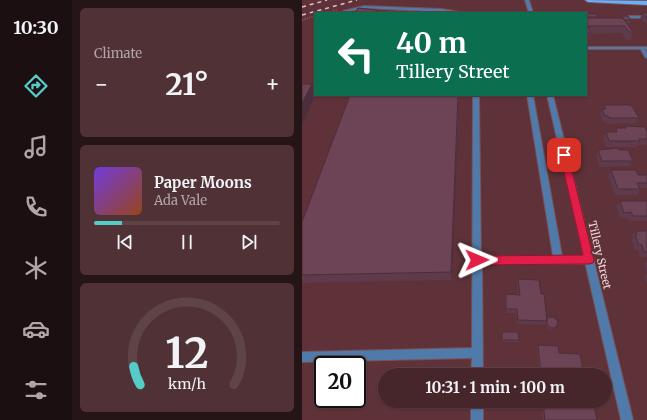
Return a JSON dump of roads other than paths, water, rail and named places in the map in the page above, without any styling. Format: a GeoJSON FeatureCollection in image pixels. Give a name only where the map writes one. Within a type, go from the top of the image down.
{"type":"FeatureCollection","features":[{"type":"Feature","properties":{"kind":"main road"},"geometry":{"type":"LineString","coordinates":[[588,0],[647,3]]}},
{"type":"Feature","properties":{"kind":"street"},"geometry":{"type":"LineString","coordinates":[[527,0],[531,12]]}},
{"type":"Feature","properties":{"kind":"street"},"geometry":{"type":"LineString","coordinates":[[345,11],[364,7],[442,10],[456,12]]}},
{"type":"Feature","properties":{"kind":"street"},"geometry":{"type":"LineString","coordinates":[[630,17],[647,17]]}},
{"type":"Feature","properties":{"kind":"street"},"geometry":{"type":"LineString","coordinates":[[587,48],[645,48],[647,56]]}},
{"type":"Feature","properties":{"kind":"street"},"geometry":{"type":"LineString","coordinates":[[476,96],[477,368]]}},
{"type":"Feature","properties":{"kind":"street"},"geometry":{"type":"LineString","coordinates":[[530,96],[558,260]]}},
{"type":"Feature","properties":{"kind":"street","name":"Tillery Street"},"geometry":{"type":"LineString","coordinates":[[550,96],[627,420]]}},
{"type":"Feature","properties":{"kind":"street"},"geometry":{"type":"LineString","coordinates":[[477,260],[589,260]]}},
{"type":"Feature","properties":{"kind":"street"},"geometry":{"type":"LineString","coordinates":[[302,357],[477,353]]}},
{"type":"Feature","properties":{"kind":"street"},"geometry":{"type":"LineString","coordinates":[[477,408],[478,420]]}},
{"type":"Feature","properties":{"kind":"railway"},"geometry":{"type":"LineString","coordinates":[[302,7],[327,0]]}},
{"type":"Feature","properties":{"kind":"railway"},"geometry":{"type":"LineString","coordinates":[[302,15],[357,0]]}}]}
